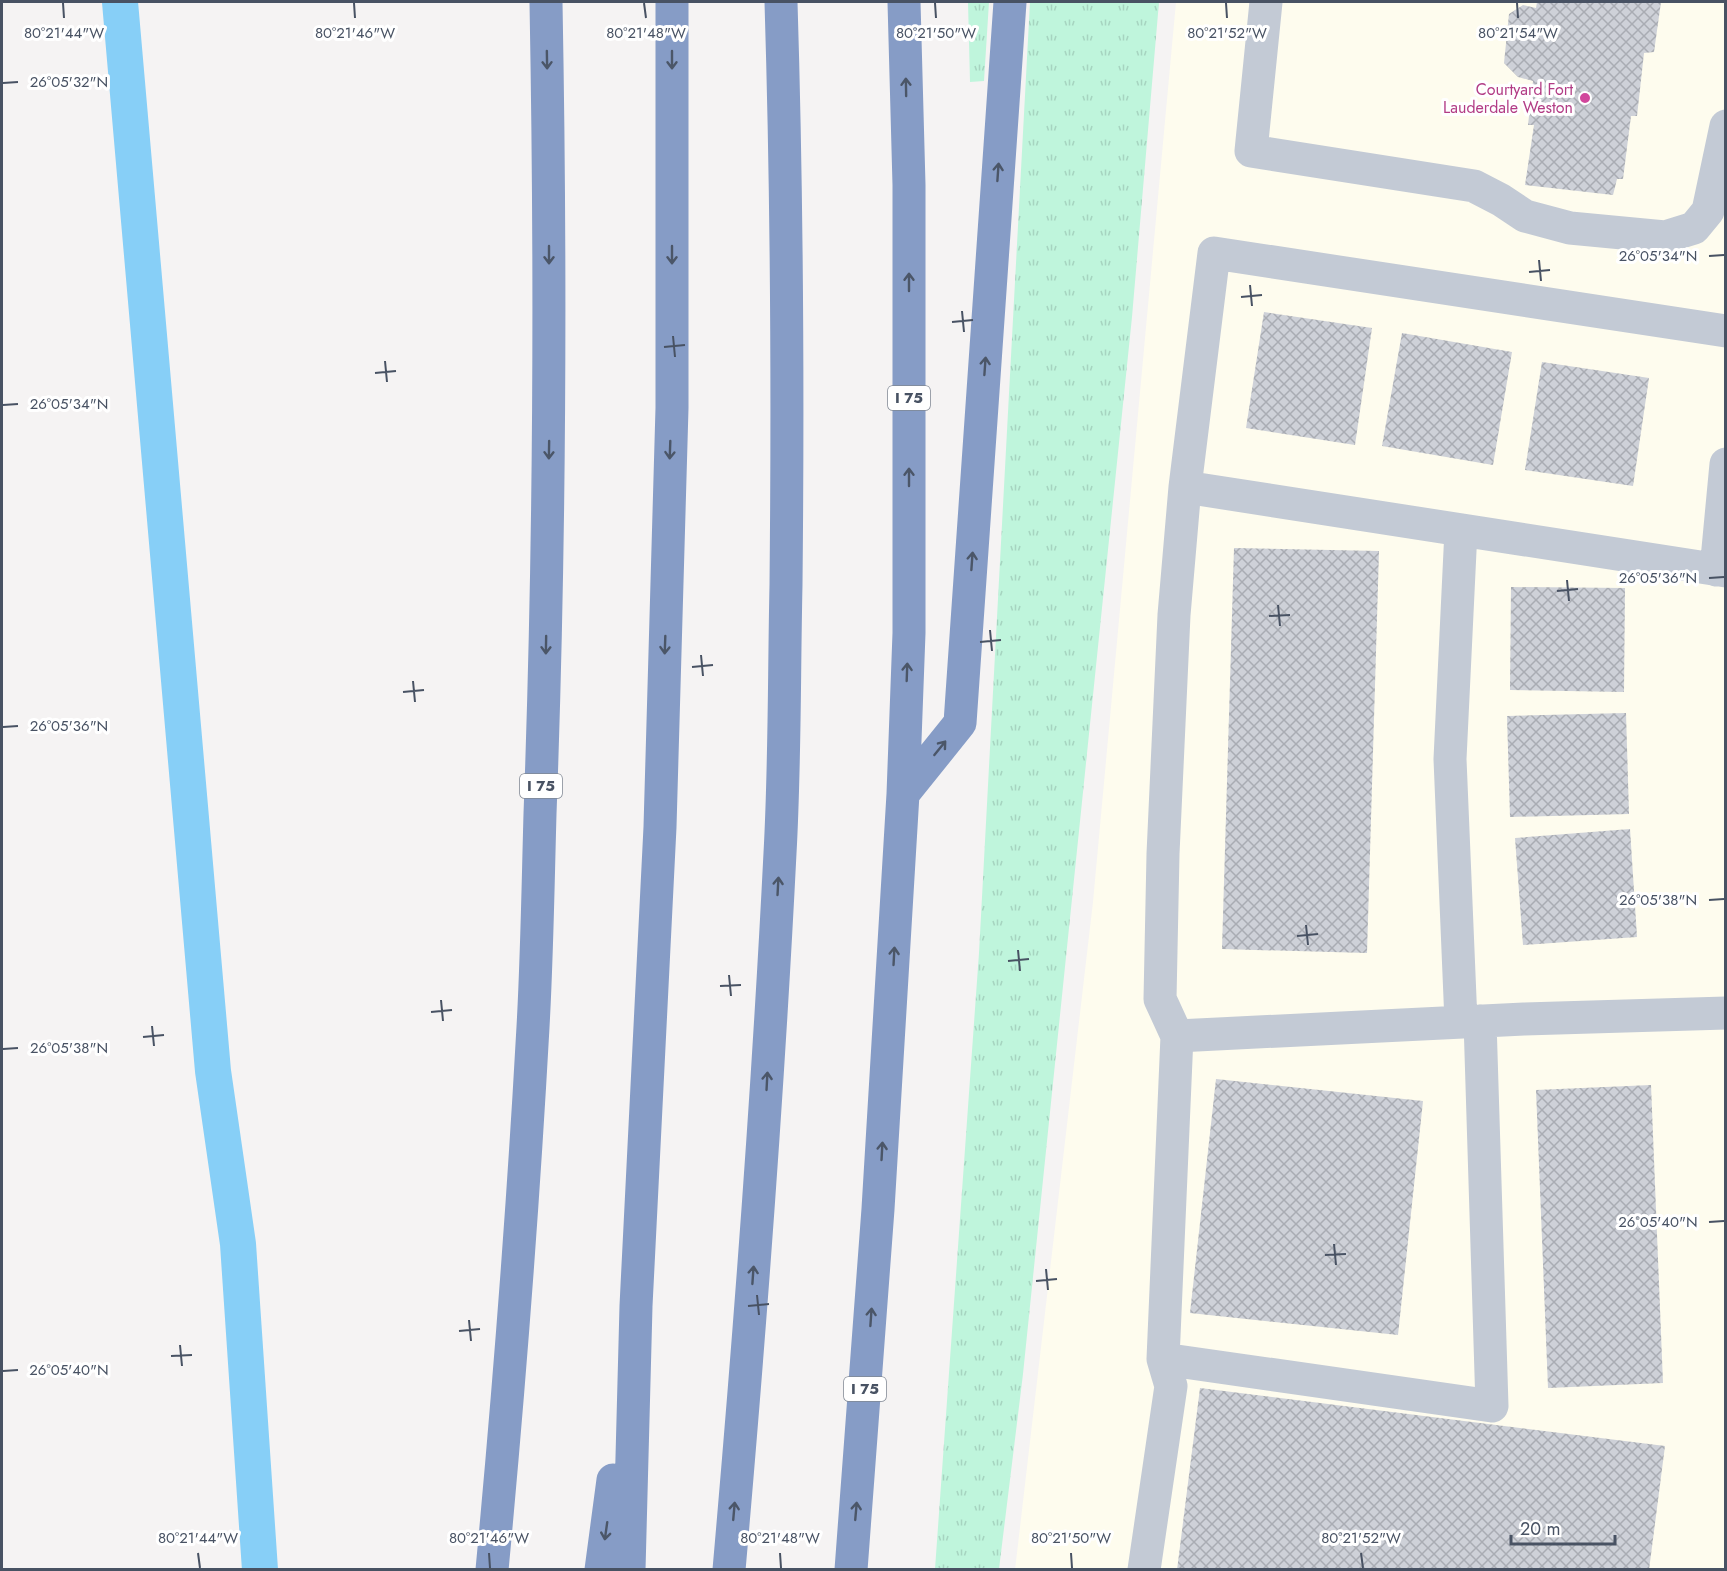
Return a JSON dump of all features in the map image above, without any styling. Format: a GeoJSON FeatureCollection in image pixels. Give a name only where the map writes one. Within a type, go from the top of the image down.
{"type":"FeatureCollection","features":[{"type":"Feature","properties":{"kind":"highway","name":"I 75"},"geometry":{"type":"LineString","coordinates":[[492,1569],[508,1401],[533,1024],[544,705],[550,430],[546,2]]}},
{"type":"Feature","properties":{"kind":"highway"},"geometry":{"type":"LineString","coordinates":[[629,1569],[636,1306],[659,838],[672,408],[672,2]]}},
{"type":"Feature","properties":{"kind":"highway"},"geometry":{"type":"LineString","coordinates":[[729,1569],[752,1290],[780,850],[787,439],[787,196],[782,2]]}},
{"type":"Feature","properties":{"kind":"highway","name":"I 75"},"geometry":{"type":"LineString","coordinates":[[851,1569],[878,1209],[903,794],[909,633],[909,185],[904,2]]}},
{"type":"Feature","properties":{"kind":"highway"},"geometry":{"type":"LineString","coordinates":[[903,794],[960,723],[1010,2]]}},
{"type":"Feature","properties":{"kind":"highway"},"geometry":{"type":"LineString","coordinates":[[601,1569],[636,1306]]}},
{"type":"Feature","properties":{"kind":"lane"},"geometry":{"type":"LineString","coordinates":[[1266,2],[1251,151],[1474,186],[1525,216],[1570,228],[1665,237],[1694,228],[1708,211],[1725,126]]}},
{"type":"Feature","properties":{"kind":"lane"},"geometry":{"type":"LineString","coordinates":[[1144,1569],[1171,1386],[1163,1359],[1177,1036],[1160,999],[1163,854],[1173,627],[1185,487],[1214,253],[1725,331]]}},
{"type":"Feature","properties":{"kind":"lane"},"geometry":{"type":"LineString","coordinates":[[1185,487],[1721,570],[1725,464]]}},
{"type":"Feature","properties":{"kind":"lane"},"geometry":{"type":"LineString","coordinates":[[1163,1359],[1492,1406],[1471,1022],[1450,759],[1461,530]]}},
{"type":"Feature","properties":{"kind":"lane"},"geometry":{"type":"LineString","coordinates":[[1177,1036],[1725,1013]]}},
{"type":"Feature","properties":{"kind":"shaded area"},"geometry":{"type":"Polygon","coordinates":[[[1176,2],[1725,2],[1725,1569],[1015,1570],[1093,902],[1176,2]]]}},
{"type":"Feature","properties":{"kind":"green space"},"geometry":{"type":"Polygon","coordinates":[[[968,2],[989,2],[984,81],[970,82],[968,2]]]}},
{"type":"Feature","properties":{"kind":"green space"},"geometry":{"type":"Polygon","coordinates":[[[1030,2],[1159,2],[1132,317],[1023,1374],[999,1569],[935,1569],[979,953],[1030,2]]]}},
{"type":"Feature","properties":{"kind":"building","name":"Courtyard Fort Lauderdale Weston"},"geometry":{"type":"Polygon","coordinates":[[[1537,2],[1661,2],[1654,52],[1644,53],[1637,116],[1631,116],[1623,179],[1617,179],[1613,195],[1525,185],[1534,125],[1528,125],[1533,81],[1518,77],[1504,63],[1509,14],[1523,5],[1536,8],[1537,2]]]}},
{"type":"Feature","properties":{"kind":"building"},"geometry":{"type":"Polygon","coordinates":[[[1264,312],[1372,328],[1355,445],[1246,428],[1264,312]]]}},
{"type":"Feature","properties":{"kind":"building"},"geometry":{"type":"Polygon","coordinates":[[[1402,333],[1512,352],[1493,465],[1382,446],[1402,333]]]}},
{"type":"Feature","properties":{"kind":"building"},"geometry":{"type":"Polygon","coordinates":[[[1542,362],[1649,378],[1633,486],[1525,470],[1542,362]]]}},
{"type":"Feature","properties":{"kind":"building"},"geometry":{"type":"Polygon","coordinates":[[[1234,548],[1379,551],[1367,953],[1222,949],[1234,548]]]}},
{"type":"Feature","properties":{"kind":"building"},"geometry":{"type":"Polygon","coordinates":[[[1511,587],[1625,588],[1624,692],[1510,690],[1511,587]]]}},
{"type":"Feature","properties":{"kind":"building"},"geometry":{"type":"Polygon","coordinates":[[[1626,713],[1629,814],[1510,817],[1507,716],[1626,713]]]}},
{"type":"Feature","properties":{"kind":"building"},"geometry":{"type":"Polygon","coordinates":[[[1630,829],[1637,937],[1523,945],[1515,838],[1630,829]]]}},
{"type":"Feature","properties":{"kind":"building"},"geometry":{"type":"Polygon","coordinates":[[[1216,1079],[1423,1101],[1398,1335],[1190,1313],[1216,1079]]]}},
{"type":"Feature","properties":{"kind":"building"},"geometry":{"type":"Polygon","coordinates":[[[1651,1085],[1663,1383],[1548,1388],[1536,1090],[1651,1085]]]}},
{"type":"Feature","properties":{"kind":"building"},"geometry":{"type":"Polygon","coordinates":[[[1200,1388],[1665,1446],[1649,1570],[1177,1570],[1200,1388]]]}},
{"type":"Feature","properties":{"kind":"waterway"},"geometry":{"type":"LineString","coordinates":[[120,2],[213,1071],[238,1244],[260,1570]]}},
{"type":"Feature","properties":{"kind":"place","name":"Courtyard Fort Lauderdale Weston"},"geometry":{"type":"Point","coordinates":[1585,98]}}]}
